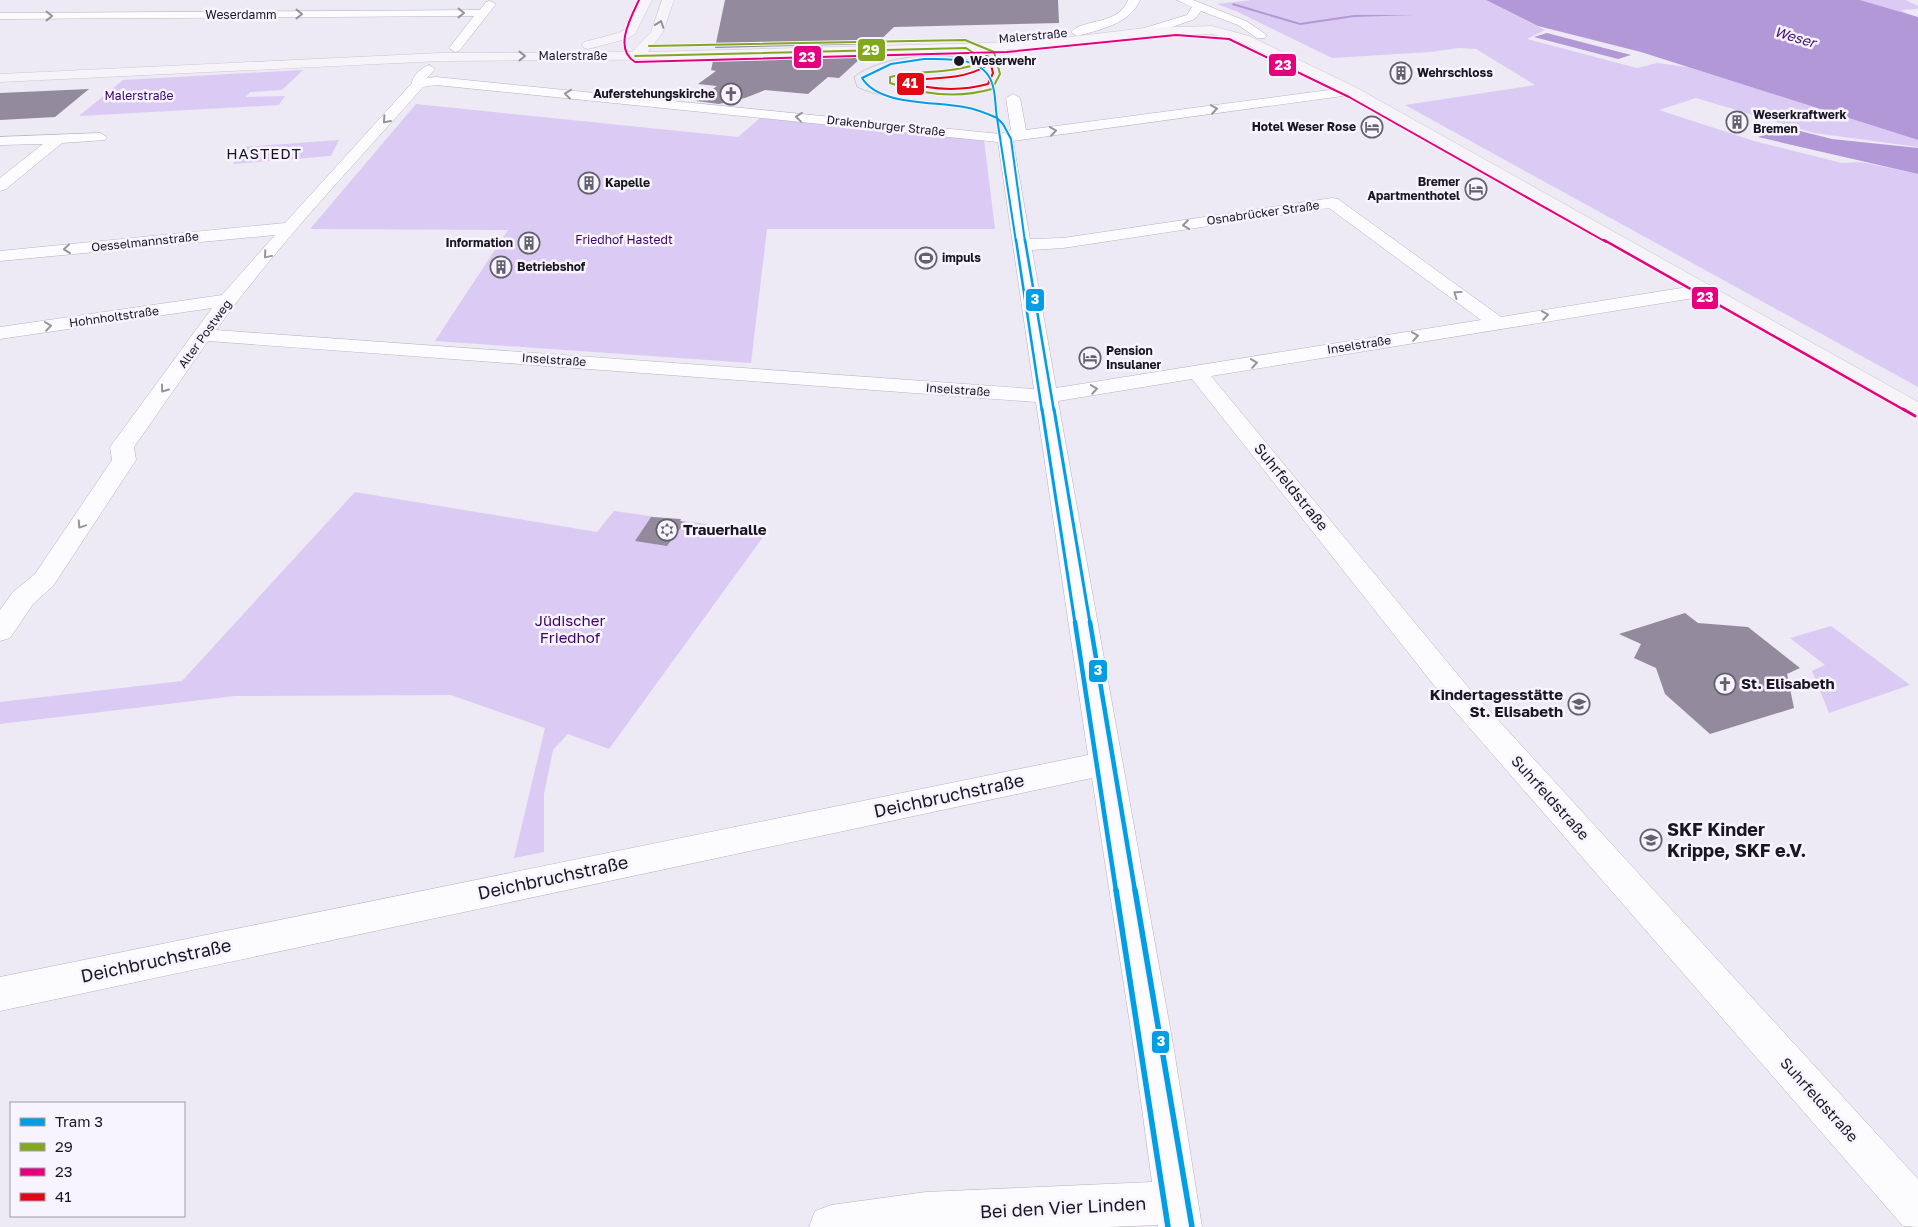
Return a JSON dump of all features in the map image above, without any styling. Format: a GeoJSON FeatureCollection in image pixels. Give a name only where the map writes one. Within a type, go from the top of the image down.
{"type":"FeatureCollection","features":[{"type":"Feature","properties":{"kind":"main road"},"geometry":{"type":"LineString","coordinates":[[631,31],[634,36],[633,51],[649,46],[658,30],[668,0]]}},
{"type":"Feature","properties":{"kind":"main road"},"geometry":{"type":"LineString","coordinates":[[588,45],[622,36],[631,31],[645,1]]}},
{"type":"Feature","properties":{"kind":"main road","name":"Malerstraße"},"geometry":{"type":"LineString","coordinates":[[1191,18],[1224,22],[1261,34],[1337,75],[1352,91]]}},
{"type":"Feature","properties":{"kind":"main road","name":"Malerstraße"},"geometry":{"type":"LineString","coordinates":[[649,46],[965,40],[1146,25],[1231,33],[1352,91]]}},
{"type":"Feature","properties":{"kind":"main road","name":"Malerstraße"},"geometry":{"type":"LineString","coordinates":[[0,78],[440,57],[633,51],[1007,46],[1080,40],[1146,25]]}},
{"type":"Feature","properties":{"kind":"main road","name":"Malerstraße"},"geometry":{"type":"LineString","coordinates":[[0,72],[455,48],[588,45],[633,51]]}},
{"type":"Feature","properties":{"kind":"main road"},"geometry":{"type":"LineString","coordinates":[[1352,91],[1918,411]]}},
{"type":"Feature","properties":{"kind":"street"},"geometry":{"type":"LineString","coordinates":[[455,48],[494,0]]}},
{"type":"Feature","properties":{"kind":"street","name":"Malerstraße"},"geometry":{"type":"LineString","coordinates":[[1077,32],[1117,18],[1128,11],[1134,0]]}},
{"type":"Feature","properties":{"kind":"street"},"geometry":{"type":"LineString","coordinates":[[1183,0],[1242,23],[1261,34]]}},
{"type":"Feature","properties":{"kind":"street"},"geometry":{"type":"LineString","coordinates":[[1172,6],[1191,18],[1231,33]]}},
{"type":"Feature","properties":{"kind":"street"},"geometry":{"type":"LineString","coordinates":[[1191,18],[1198,6]]}},
{"type":"Feature","properties":{"kind":"street","name":"Weserdamm"},"geometry":{"type":"LineString","coordinates":[[0,16],[482,13]]}},
{"type":"Feature","properties":{"kind":"street","name":"Malerstraße"},"geometry":{"type":"LineString","coordinates":[[1117,18],[1146,25],[1191,18]]}},
{"type":"Feature","properties":{"kind":"street","name":"Alter Postweg"},"geometry":{"type":"LineString","coordinates":[[0,630],[23,598],[44,580],[124,460],[122,447],[228,300],[440,57]]}},
{"type":"Feature","properties":{"kind":"street","name":"Drakenburger Straße"},"geometry":{"type":"LineString","coordinates":[[418,83],[441,82],[1005,138],[1352,91]]}},
{"type":"Feature","properties":{"kind":"street"},"geometry":{"type":"LineString","coordinates":[[1013,98],[1019,132],[1005,138],[1154,1050],[1178,1214]]}},
{"type":"Feature","properties":{"kind":"street"},"geometry":{"type":"LineString","coordinates":[[0,141],[100,137]]}},
{"type":"Feature","properties":{"kind":"street"},"geometry":{"type":"LineString","coordinates":[[0,186],[58,139]]}},
{"type":"Feature","properties":{"kind":"street","name":"Osnabrücker Straße"},"geometry":{"type":"LineString","coordinates":[[1021,245],[1062,243],[1332,203],[1497,323]]}},
{"type":"Feature","properties":{"kind":"street","name":"Oesselmannstraße"},"geometry":{"type":"LineString","coordinates":[[0,256],[290,228]]}},
{"type":"Feature","properties":{"kind":"street","name":"Inselstraße"},"geometry":{"type":"LineString","coordinates":[[203,335],[1046,396],[1706,290]]}},
{"type":"Feature","properties":{"kind":"street","name":"Hohnholtstraße"},"geometry":{"type":"LineString","coordinates":[[0,333],[228,300]]}},
{"type":"Feature","properties":{"kind":"street","name":"Suhrfeldstraße"},"geometry":{"type":"LineString","coordinates":[[1197,372],[1458,695],[1918,1211]]}},
{"type":"Feature","properties":{"kind":"street","name":"Deichbruchstraße"},"geometry":{"type":"LineString","coordinates":[[0,994],[1106,763]]}},
{"type":"Feature","properties":{"kind":"street","name":"Bei den Vier Linden"},"geometry":{"type":"LineString","coordinates":[[831,1227],[926,1214],[1178,1214]]}},
{"type":"Feature","properties":{"kind":"green space"},"geometry":{"type":"Polygon","coordinates":[[[1252,0],[1486,0],[1545,30],[1527,39],[1637,68],[1657,63],[1688,67],[1918,140],[1918,147],[1814,133],[1696,98],[1659,110],[1754,141],[1842,163],[1861,162],[1918,174],[1918,387],[1405,105],[1535,85],[1476,49],[1459,48],[1430,52],[1332,58],[1238,12],[1217,4],[1252,0]]]}},
{"type":"Feature","properties":{"kind":"green space"},"geometry":{"type":"Polygon","coordinates":[[[1860,0],[1906,0],[1918,6],[1918,9],[1901,10],[1910,15],[1860,0]]]}},
{"type":"Feature","properties":{"kind":"green space","name":"Malerstraße"},"geometry":{"type":"Polygon","coordinates":[[[303,70],[282,90],[250,92],[246,97],[285,96],[279,105],[79,116],[123,80],[303,70]]]}},
{"type":"Feature","properties":{"kind":"green space","name":"Friedhof Hastedt"},"geometry":{"type":"Polygon","coordinates":[[[416,104],[738,137],[760,118],[984,140],[995,229],[767,229],[751,363],[435,341],[508,230],[310,229],[416,104]]]}},
{"type":"Feature","properties":{"kind":"green space"},"geometry":{"type":"Polygon","coordinates":[[[339,140],[331,156],[233,164],[244,147],[339,140]]]}},
{"type":"Feature","properties":{"kind":"green space","name":"Jüdischer Friedhof"},"geometry":{"type":"Polygon","coordinates":[[[355,492],[597,532],[614,511],[713,525],[763,537],[609,749],[568,734],[553,750],[544,794],[544,852],[514,858],[545,728],[451,695],[235,696],[0,724],[0,702],[182,681],[355,492]]]}},
{"type":"Feature","properties":{"kind":"green space"},"geometry":{"type":"Polygon","coordinates":[[[1831,626],[1910,685],[1829,713],[1812,671],[1825,665],[1790,638],[1831,626]]]}},
{"type":"Feature","properties":{"kind":"water","name":"Weser"},"geometry":{"type":"Polygon","coordinates":[[[1486,0],[1860,0],[1918,17],[1918,140],[1641,52],[1538,26],[1486,0]]]}},
{"type":"Feature","properties":{"kind":"water"},"geometry":{"type":"Polygon","coordinates":[[[1547,33],[1631,55],[1618,59],[1534,37],[1547,33]]]}},
{"type":"Feature","properties":{"kind":"water"},"geometry":{"type":"Polygon","coordinates":[[[1784,127],[1832,139],[1918,148],[1918,174],[1758,137],[1784,127]]]}},
{"type":"Feature","properties":{"kind":"building"},"geometry":{"type":"Polygon","coordinates":[[[725,0],[1058,0],[1059,23],[894,27],[876,44],[715,48],[725,0]]]}},
{"type":"Feature","properties":{"kind":"building"},"geometry":{"type":"Polygon","coordinates":[[[862,57],[839,78],[828,77],[808,94],[765,90],[745,98],[719,104],[696,101],[717,86],[698,84],[716,71],[711,70],[713,61],[862,57]]]}},
{"type":"Feature","properties":{"kind":"building"},"geometry":{"type":"Polygon","coordinates":[[[89,89],[55,117],[0,120],[0,93],[89,89]]]}},
{"type":"Feature","properties":{"kind":"building","name":"Trauerhalle"},"geometry":{"type":"Polygon","coordinates":[[[651,517],[681,519],[680,521],[685,522],[667,546],[635,541],[651,517]]]}},
{"type":"Feature","properties":{"kind":"building","name":"St. Elisabeth"},"geometry":{"type":"Polygon","coordinates":[[[1685,613],[1698,623],[1748,627],[1800,668],[1787,674],[1794,708],[1710,734],[1665,694],[1656,668],[1634,658],[1641,644],[1619,634],[1685,613]]]}},
{"type":"Feature","properties":{"kind":"waterway"},"geometry":{"type":"LineString","coordinates":[[1233,4],[1300,24],[1354,16],[1412,15]]}},
{"type":"Feature","properties":{"kind":"tram line"},"geometry":{"type":"LineString","coordinates":[[916,100],[871,93],[857,87],[854,77],[865,70],[899,59],[938,55],[957,57],[972,62],[984,69],[991,79]]}},
{"type":"Feature","properties":{"kind":"tram line","name":"3"},"geometry":{"type":"LineString","coordinates":[[924,59],[962,61],[980,67],[991,80],[994,89],[997,118],[983,111],[966,107],[894,98],[880,94],[868,87],[862,78],[876,69],[891,64],[924,59]]}},
{"type":"Feature","properties":{"kind":"tram line","name":"3"},"geometry":{"type":"LineString","coordinates":[[997,118],[1008,131],[1011,139],[1015,181],[1192,1227]]}},
{"type":"Feature","properties":{"kind":"tram line","name":"3"},"geometry":{"type":"LineString","coordinates":[[997,118],[1168,1227]]}},
{"type":"Feature","properties":{"kind":"transit line","name":"23"},"geometry":{"type":"LineString","coordinates":[[639,0],[625,31],[626,52],[635,62],[1007,52],[1176,35],[1229,39],[1349,97],[1915,416]]}},
{"type":"Feature","properties":{"kind":"transit line","name":"29"},"geometry":{"type":"LineString","coordinates":[[635,56],[966,48],[980,57],[983,62],[949,71],[901,74],[890,77],[890,83],[928,94],[967,95],[992,89],[1000,74],[994,52],[965,40],[649,46]]}},
{"type":"Feature","properties":{"kind":"transit line","name":"41"},"geometry":{"type":"LineString","coordinates":[[986,56],[989,57],[993,73],[988,84],[966,89],[944,90],[921,87],[900,80],[966,75],[977,72],[988,65],[986,56]]}},
{"type":"Feature","properties":{"kind":"place","name":"Weserwehr"},"geometry":{"type":"Point","coordinates":[959,61]}},
{"type":"Feature","properties":{"kind":"place","name":"Wehrschloss"},"geometry":{"type":"Point","coordinates":[1401,73]}},
{"type":"Feature","properties":{"kind":"place","name":"Auferstehungskirche"},"geometry":{"type":"Point","coordinates":[731,94]}},
{"type":"Feature","properties":{"kind":"place","name":"Weserkraftwerk Bremen"},"geometry":{"type":"Point","coordinates":[1737,122]}},
{"type":"Feature","properties":{"kind":"place","name":"Hotel Weser Rose"},"geometry":{"type":"Point","coordinates":[1372,127]}},
{"type":"Feature","properties":{"kind":"place","name":"Kapelle"},"geometry":{"type":"Point","coordinates":[589,183]}},
{"type":"Feature","properties":{"kind":"place","name":"Bremer Apartmenthotel"},"geometry":{"type":"Point","coordinates":[1476,189]}},
{"type":"Feature","properties":{"kind":"place","name":"Information"},"geometry":{"type":"Point","coordinates":[529,243]}},
{"type":"Feature","properties":{"kind":"place","name":"impuls"},"geometry":{"type":"Point","coordinates":[926,258]}},
{"type":"Feature","properties":{"kind":"place","name":"Betriebshof"},"geometry":{"type":"Point","coordinates":[501,267]}},
{"type":"Feature","properties":{"kind":"place","name":"Pension Insulaner"},"geometry":{"type":"Point","coordinates":[1090,358]}},
{"type":"Feature","properties":{"kind":"place","name":"Trauerhalle"},"geometry":{"type":"Point","coordinates":[667,530]}},
{"type":"Feature","properties":{"kind":"place","name":"St. Elisabeth"},"geometry":{"type":"Point","coordinates":[1725,684]}},
{"type":"Feature","properties":{"kind":"place","name":"Kindertagesstätte St. Elisabeth"},"geometry":{"type":"Point","coordinates":[1579,704]}},
{"type":"Feature","properties":{"kind":"place","name":"SKF Kinder Krippe, SKF e.V."},"geometry":{"type":"Point","coordinates":[1651,840]}},
{"type":"Feature","properties":{"kind":"district","name":"HASTEDT"},"geometry":{"type":"Point","coordinates":[264,154]}}]}
